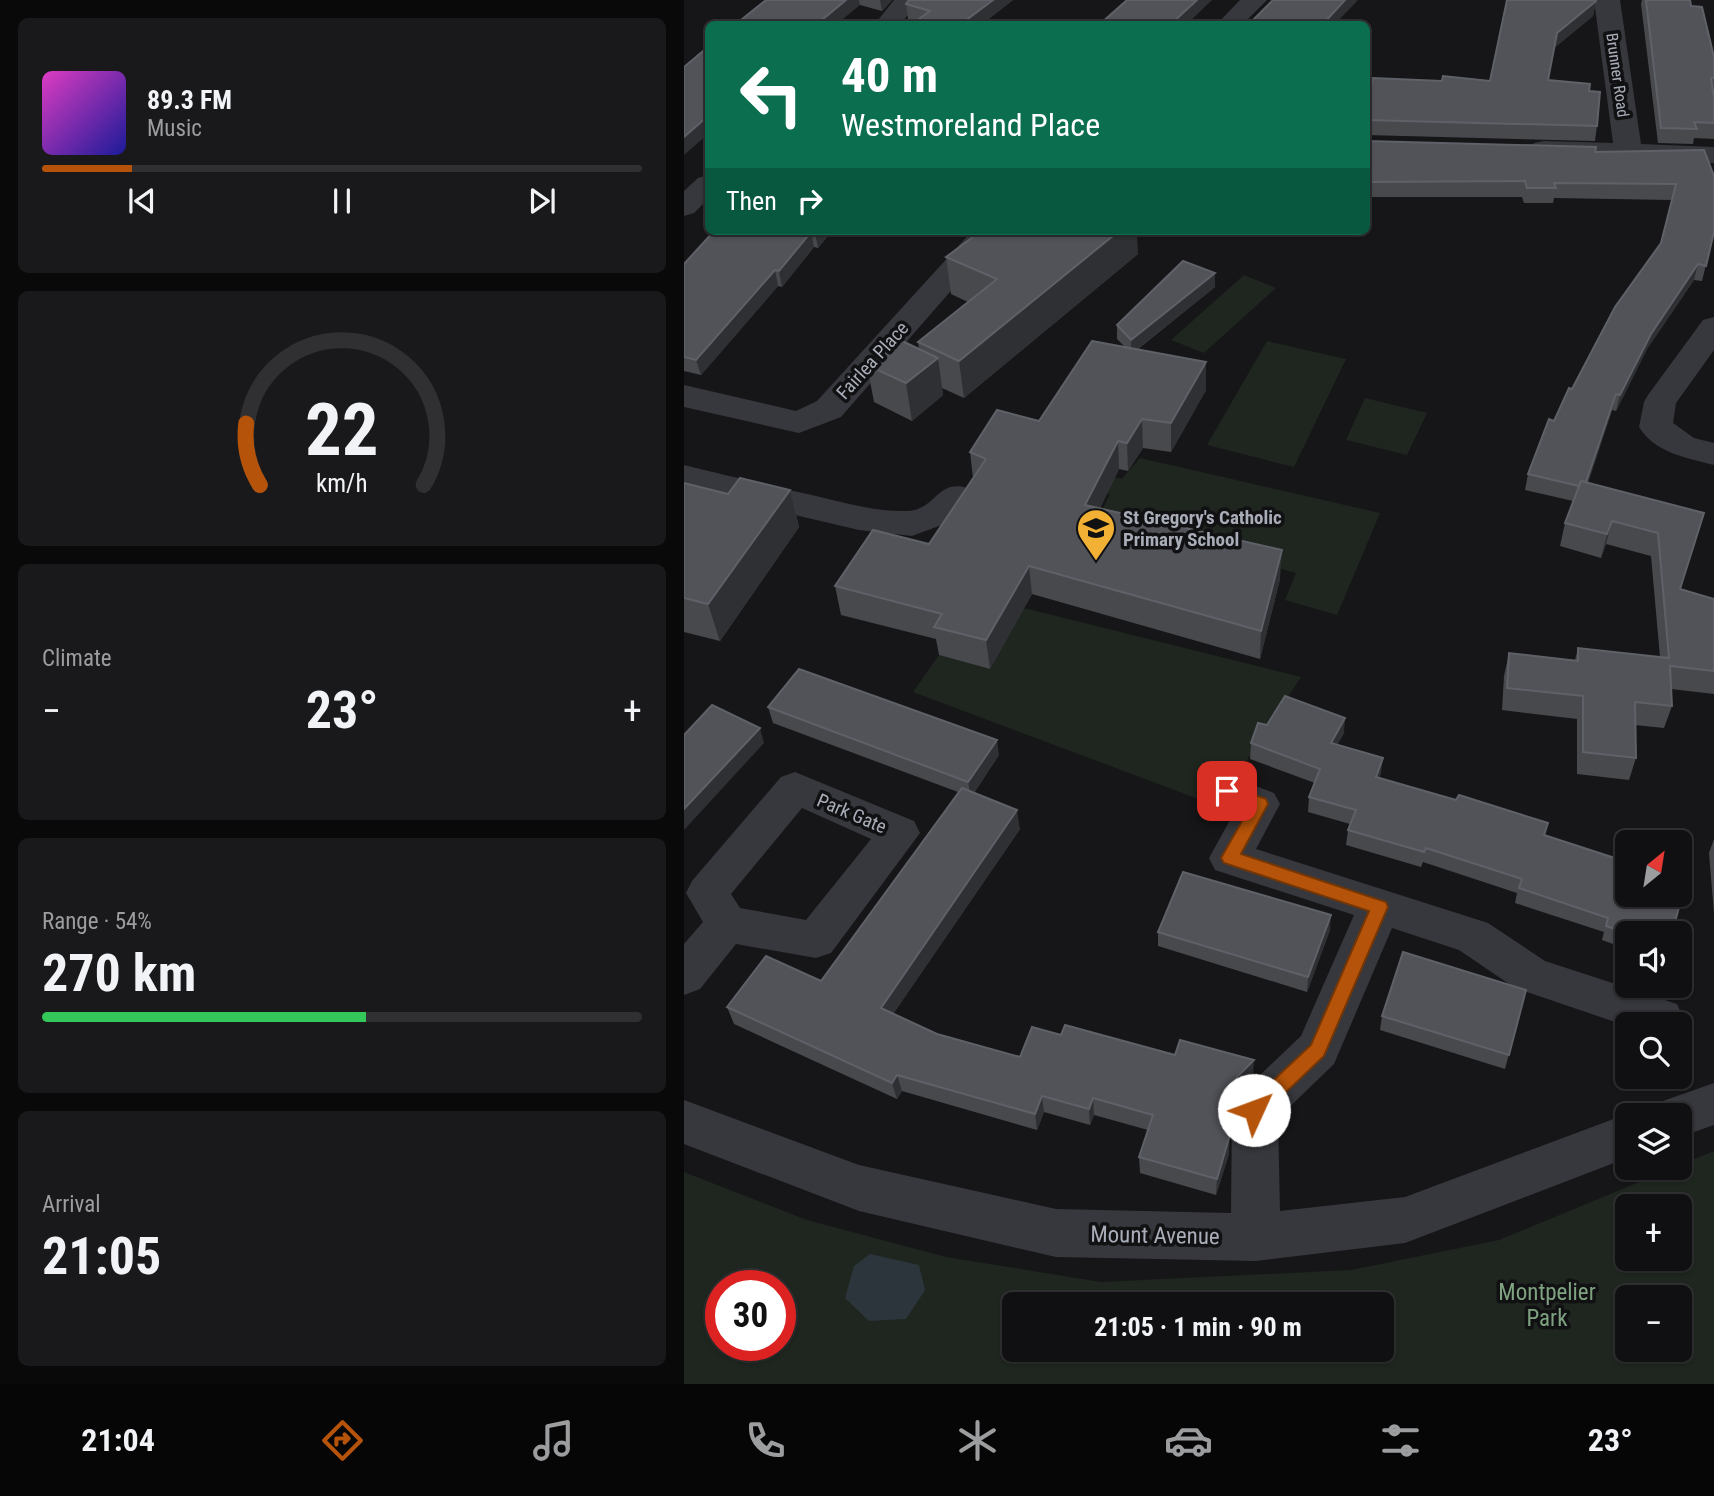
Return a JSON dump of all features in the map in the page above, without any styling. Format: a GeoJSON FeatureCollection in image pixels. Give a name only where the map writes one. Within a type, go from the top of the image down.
{"type":"FeatureCollection","features":[{"type":"Feature","properties":{"kind":"street"},"geometry":{"type":"LineString","coordinates":[[889,21],[908,0]]}},
{"type":"Feature","properties":{"kind":"street"},"geometry":{"type":"LineString","coordinates":[[1232,21],[1254,0]]}},
{"type":"Feature","properties":{"kind":"street","name":"Brunner Road"},"geometry":{"type":"LineString","coordinates":[[1607,0],[1628,151]]}},
{"type":"Feature","properties":{"kind":"street"},"geometry":{"type":"LineString","coordinates":[[1518,149],[1714,155]]}},
{"type":"Feature","properties":{"kind":"street"},"geometry":{"type":"LineString","coordinates":[[684,207],[705,187]]}},
{"type":"Feature","properties":{"kind":"street","name":"Fairlea Place"},"geometry":{"type":"LineString","coordinates":[[684,397],[800,422],[829,409],[984,235]]}},
{"type":"Feature","properties":{"kind":"street"},"geometry":{"type":"LineString","coordinates":[[1714,327],[1660,402],[1656,427],[1683,446],[1714,454]]}},
{"type":"Feature","properties":{"kind":"street"},"geometry":{"type":"LineString","coordinates":[[684,477],[859,518],[912,524],[943,512],[956,495]]}},
{"type":"Feature","properties":{"kind":"street"},"geometry":{"type":"LineString","coordinates":[[1227,791],[1260,804],[1230,858],[1473,936],[1531,975],[1643,1012]]}},
{"type":"Feature","properties":{"kind":"street"},"geometry":{"type":"LineString","coordinates":[[1256,1237],[1254,1110],[1318,1050],[1379,907]]}},
{"type":"Feature","properties":{"kind":"street"},"geometry":{"type":"LineString","coordinates":[[684,976],[727,924]]}},
{"type":"Feature","properties":{"kind":"street"},"geometry":{"type":"LineString","coordinates":[[1692,1112],[1714,1104]]}},
{"type":"Feature","properties":{"kind":"street","name":"Mount Avenue"},"geometry":{"type":"LineString","coordinates":[[684,1122],[859,1188],[1056,1233],[1256,1237],[1405,1220],[1615,1141]]}},
{"type":"Feature","properties":{"kind":"green space"},"geometry":{"type":"Polygon","coordinates":[[[1244,275],[1276,288],[1204,353],[1171,340],[1244,275]]]}},
{"type":"Feature","properties":{"kind":"green space"},"geometry":{"type":"Polygon","coordinates":[[[1267,341],[1346,359],[1294,467],[1207,445],[1267,341]]]}},
{"type":"Feature","properties":{"kind":"green space"},"geometry":{"type":"Polygon","coordinates":[[[1365,398],[1427,413],[1407,455],[1346,440],[1365,398]]]}},
{"type":"Feature","properties":{"kind":"green space"},"geometry":{"type":"Polygon","coordinates":[[[1140,458],[1380,513],[1337,615],[1285,600],[1296,573],[1098,518],[1110,494],[1083,485],[1091,471],[1122,479],[1140,458]]]}},
{"type":"Feature","properties":{"kind":"green space"},"geometry":{"type":"Polygon","coordinates":[[[1024,608],[1301,677],[1217,806],[913,692],[939,655],[990,669],[1024,608]]]}},
{"type":"Feature","properties":{"kind":"green space","name":"Montpelier Park"},"geometry":{"type":"Polygon","coordinates":[[[1714,1151],[1714,1384],[684,1384],[684,1172],[807,1220],[946,1257],[1101,1282],[1351,1270],[1499,1240],[1644,1180],[1692,1180],[1692,1160],[1714,1151]]]}},
{"type":"Feature","properties":{"kind":"shaded area"},"geometry":{"type":"Polygon","coordinates":[[[870,1254],[919,1265],[925,1290],[906,1319],[869,1321],[845,1298],[854,1266],[870,1254]]]}},
{"type":"Feature","properties":{"kind":"building"},"geometry":{"type":"Polygon","coordinates":[[[766,0],[846,0],[821,21],[740,21],[766,0]]]}},
{"type":"Feature","properties":{"kind":"building"},"geometry":{"type":"Polygon","coordinates":[[[909,0],[993,0],[965,21],[916,21],[930,11],[906,4],[909,0]]]}},
{"type":"Feature","properties":{"kind":"building"},"geometry":{"type":"Polygon","coordinates":[[[1127,0],[1197,0],[1174,21],[1103,21],[1127,0]]]}},
{"type":"Feature","properties":{"kind":"building"},"geometry":{"type":"Polygon","coordinates":[[[1273,0],[1345,0],[1326,21],[1252,21],[1273,0]]]}},
{"type":"Feature","properties":{"kind":"building"},"geometry":{"type":"Polygon","coordinates":[[[1507,0],[1596,0],[1557,33],[1548,80],[1590,84],[1589,91],[1600,92],[1597,126],[1370,120],[1370,86],[1373,78],[1442,81],[1443,76],[1490,81],[1507,0]]]}},
{"type":"Feature","properties":{"kind":"building"},"geometry":{"type":"Polygon","coordinates":[[[1646,0],[1690,0],[1691,6],[1702,7],[1714,57],[1714,78],[1711,78],[1714,123],[1694,122],[1697,129],[1661,128],[1646,0]]]}},
{"type":"Feature","properties":{"kind":"building"},"geometry":{"type":"Polygon","coordinates":[[[705,50],[705,119],[684,137],[684,67],[705,50]]]}},
{"type":"Feature","properties":{"kind":"building"},"geometry":{"type":"Polygon","coordinates":[[[1370,141],[1596,147],[1595,152],[1704,150],[1714,176],[1714,232],[1706,266],[1698,264],[1651,334],[1620,395],[1616,394],[1586,482],[1581,481],[1579,486],[1528,474],[1549,419],[1554,421],[1569,388],[1572,389],[1615,307],[1661,243],[1676,184],[1554,183],[1556,188],[1527,188],[1525,181],[1370,182],[1370,141]]]}},
{"type":"Feature","properties":{"kind":"building"},"geometry":{"type":"Polygon","coordinates":[[[710,235],[809,235],[779,271],[775,270],[696,360],[684,357],[684,264],[710,235]]]}},
{"type":"Feature","properties":{"kind":"building"},"geometry":{"type":"Polygon","coordinates":[[[976,235],[1114,235],[959,361],[918,342],[997,279],[946,257],[976,235]]]}},
{"type":"Feature","properties":{"kind":"building"},"geometry":{"type":"Polygon","coordinates":[[[1183,261],[1215,273],[1131,340],[1117,325],[1183,261]]]}},
{"type":"Feature","properties":{"kind":"building"},"geometry":{"type":"Polygon","coordinates":[[[900,340],[938,358],[906,383],[867,365],[900,340]]]}},
{"type":"Feature","properties":{"kind":"building"},"geometry":{"type":"Polygon","coordinates":[[[1092,341],[1206,362],[1171,423],[1142,419],[1127,443],[1118,441],[1085,505],[1282,550],[1261,631],[1029,566],[986,640],[934,627],[942,614],[835,586],[873,530],[929,544],[986,459],[970,452],[997,410],[1039,421],[1092,341]]]}},
{"type":"Feature","properties":{"kind":"building"},"geometry":{"type":"Polygon","coordinates":[[[740,478],[790,490],[708,604],[684,598],[684,483],[728,494],[740,478]]]}},
{"type":"Feature","properties":{"kind":"building"},"geometry":{"type":"Polygon","coordinates":[[[1581,481],[1704,513],[1680,589],[1714,599],[1714,671],[1670,666],[1672,706],[1635,702],[1636,758],[1583,752],[1583,696],[1507,688],[1509,653],[1578,661],[1578,648],[1669,658],[1658,533],[1612,521],[1607,534],[1565,523],[1581,481]]]}},
{"type":"Feature","properties":{"kind":"building"},"geometry":{"type":"Polygon","coordinates":[[[799,669],[997,740],[968,782],[768,707],[799,669]]]}},
{"type":"Feature","properties":{"kind":"building"},"geometry":{"type":"Polygon","coordinates":[[[1285,696],[1345,718],[1331,743],[1383,758],[1376,777],[1456,800],[1459,795],[1548,823],[1544,835],[1615,858],[1615,907],[1679,907],[1675,921],[1615,921],[1615,929],[1606,926],[1608,918],[1519,888],[1522,879],[1426,848],[1424,852],[1348,830],[1356,810],[1309,797],[1320,769],[1251,743],[1258,723],[1267,725],[1285,696]]]}},
{"type":"Feature","properties":{"kind":"building"},"geometry":{"type":"Polygon","coordinates":[[[712,705],[760,728],[684,809],[684,735],[712,705]]]}},
{"type":"Feature","properties":{"kind":"building"},"geometry":{"type":"Polygon","coordinates":[[[962,788],[1017,810],[881,1008],[937,1034],[1020,1057],[1032,1027],[1061,1035],[1065,1025],[1175,1055],[1180,1040],[1254,1060],[1237,1077],[1230,1092],[1229,1138],[1217,1179],[1139,1157],[1153,1115],[1093,1098],[1089,1109],[1042,1096],[1035,1114],[897,1075],[892,1083],[727,1007],[766,956],[821,981],[962,788]]]}},
{"type":"Feature","properties":{"kind":"building"},"geometry":{"type":"Polygon","coordinates":[[[1183,872],[1331,915],[1308,977],[1158,932],[1183,872]]]}},
{"type":"Feature","properties":{"kind":"building"},"geometry":{"type":"Polygon","coordinates":[[[1403,952],[1526,990],[1509,1055],[1382,1016],[1403,952]]]}},
{"type":"Feature","properties":{"kind":"place","name":"St Gregory's Catholic Primary School"},"geometry":{"type":"Point","coordinates":[1096,562]}},
{"type":"Feature","properties":{"kind":"route"},"geometry":{"type":"LineString","coordinates":[[1227,791],[1260,804],[1230,858],[1379,907],[1318,1050],[1254,1110]]}}]}
